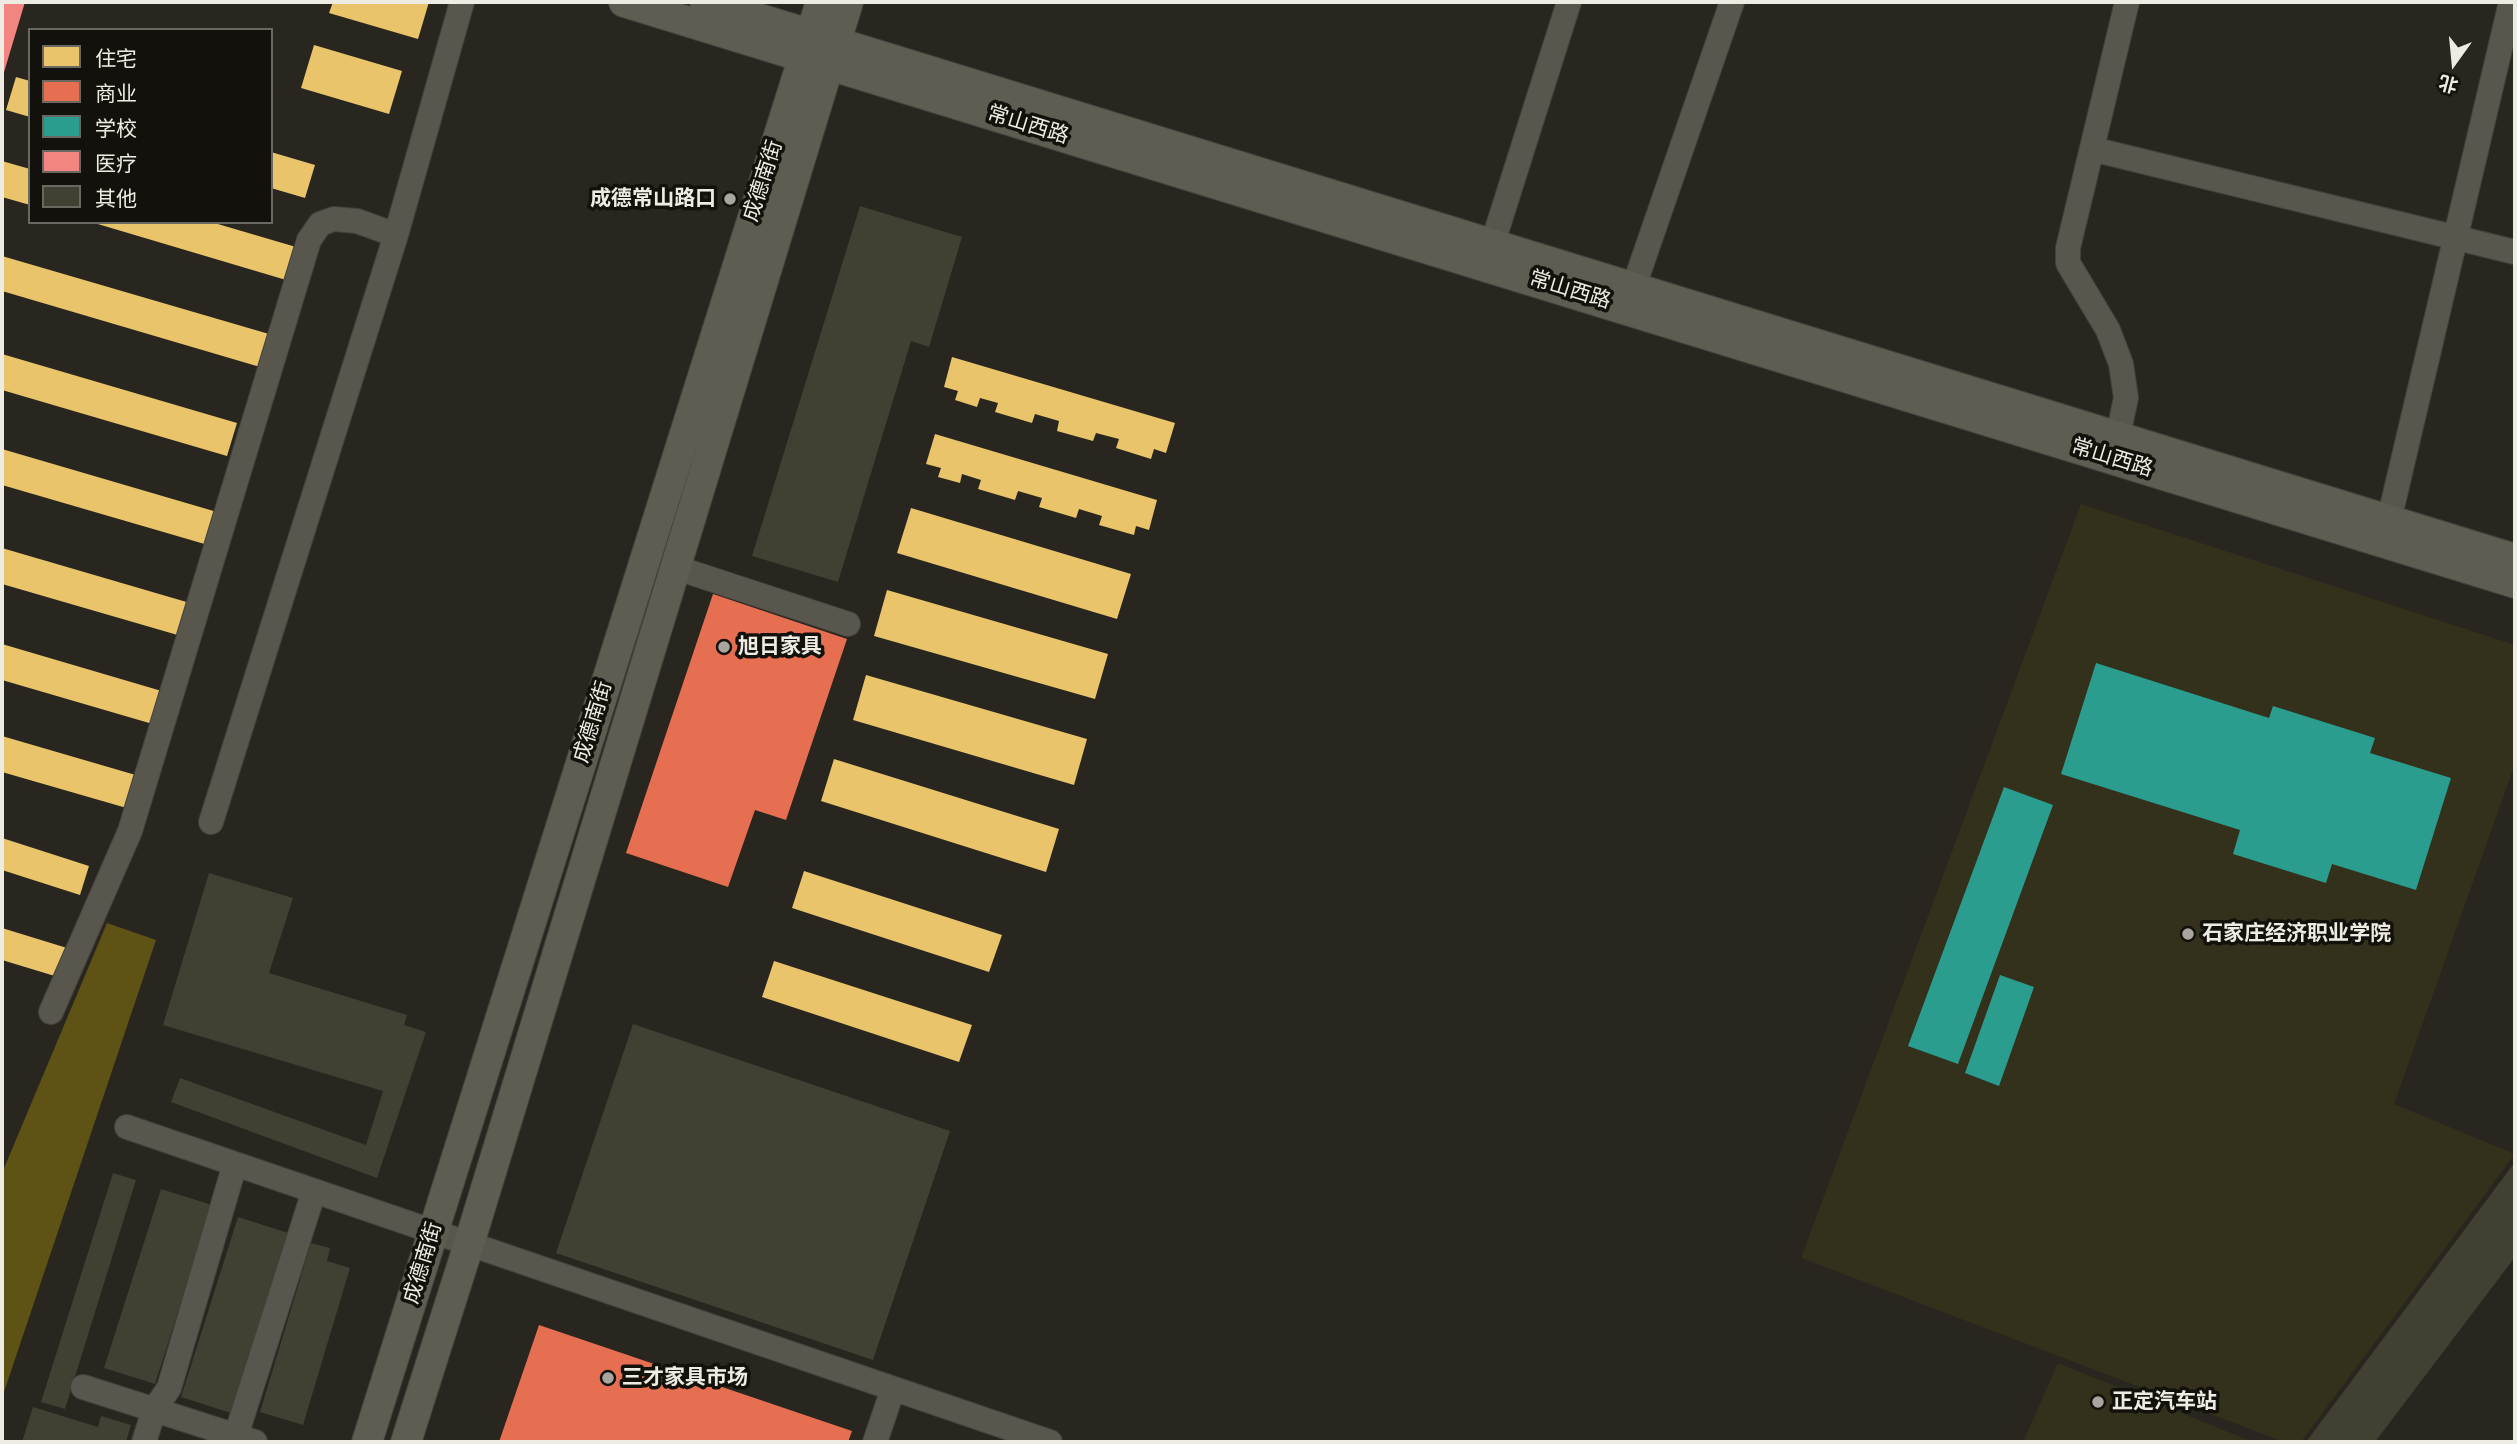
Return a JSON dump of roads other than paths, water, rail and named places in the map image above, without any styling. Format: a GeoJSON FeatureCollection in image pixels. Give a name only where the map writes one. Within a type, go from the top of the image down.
{"type":"FeatureCollection","features":[{"type":"Feature","properties":{"kind":"main road","name":"常山西路"},"geometry":{"type":"LineString","coordinates":[[624,2],[819,49],[1493,242],[2515,559]]}},
{"type":"Feature","properties":{"kind":"main road","name":"常山西路"},"geometry":{"type":"LineString","coordinates":[[705,2],[819,49],[2515,583]]}},
{"type":"Feature","properties":{"kind":"main road","name":"成德南街"},"geometry":{"type":"LineString","coordinates":[[406,1442],[469,1244],[674,567],[819,49],[821,2]]}},
{"type":"Feature","properties":{"kind":"main road","name":"成德南街"},"geometry":{"type":"LineString","coordinates":[[367,1442],[819,49],[848,2]]}},
{"type":"Feature","properties":{"kind":"street"},"geometry":{"type":"LineString","coordinates":[[211,822],[396,235],[462,2]]}},
{"type":"Feature","properties":{"kind":"street"},"geometry":{"type":"LineString","coordinates":[[1493,242],[1569,2]]}},
{"type":"Feature","properties":{"kind":"street"},"geometry":{"type":"LineString","coordinates":[[1634,286],[1732,2]]}},
{"type":"Feature","properties":{"kind":"street"},"geometry":{"type":"LineString","coordinates":[[2118,436],[2126,398],[2121,364],[2108,330],[2068,262],[2068,248],[2127,2]]}},
{"type":"Feature","properties":{"kind":"street"},"geometry":{"type":"LineString","coordinates":[[2389,520],[2511,2]]}},
{"type":"Feature","properties":{"kind":"street"},"geometry":{"type":"LineString","coordinates":[[2092,149],[2515,252]]}},
{"type":"Feature","properties":{"kind":"street"},"geometry":{"type":"LineString","coordinates":[[51,1013],[130,831],[309,240],[320,224],[334,219],[356,221],[396,235]]}},
{"type":"Feature","properties":{"kind":"street"},"geometry":{"type":"LineString","coordinates":[[674,567],[848,624]]}},
{"type":"Feature","properties":{"kind":"street"},"geometry":{"type":"LineString","coordinates":[[127,1127],[1041,1441]]}},
{"type":"Feature","properties":{"kind":"street"},"geometry":{"type":"LineString","coordinates":[[144,1442],[154,1410],[169,1388],[235,1164]]}},
{"type":"Feature","properties":{"kind":"street"},"geometry":{"type":"LineString","coordinates":[[83,1387],[241,1440],[314,1191]]}},
{"type":"Feature","properties":{"kind":"street"},"geometry":{"type":"LineString","coordinates":[[875,1442],[893,1388]]}},
{"type":"Feature","properties":{"kind":"place","name":"成德常山路口"},"geometry":{"type":"Point","coordinates":[730,199]}},
{"type":"Feature","properties":{"kind":"place","name":"旭日家具"},"geometry":{"type":"Point","coordinates":[724,647]}},
{"type":"Feature","properties":{"kind":"place","name":"石家庄经济职业学院"},"geometry":{"type":"Point","coordinates":[2188,934]}},
{"type":"Feature","properties":{"kind":"place","name":"三才家具市场"},"geometry":{"type":"Point","coordinates":[608,1378]}},
{"type":"Feature","properties":{"kind":"place","name":"正定汽车站"},"geometry":{"type":"Point","coordinates":[2098,1402]}}]}
